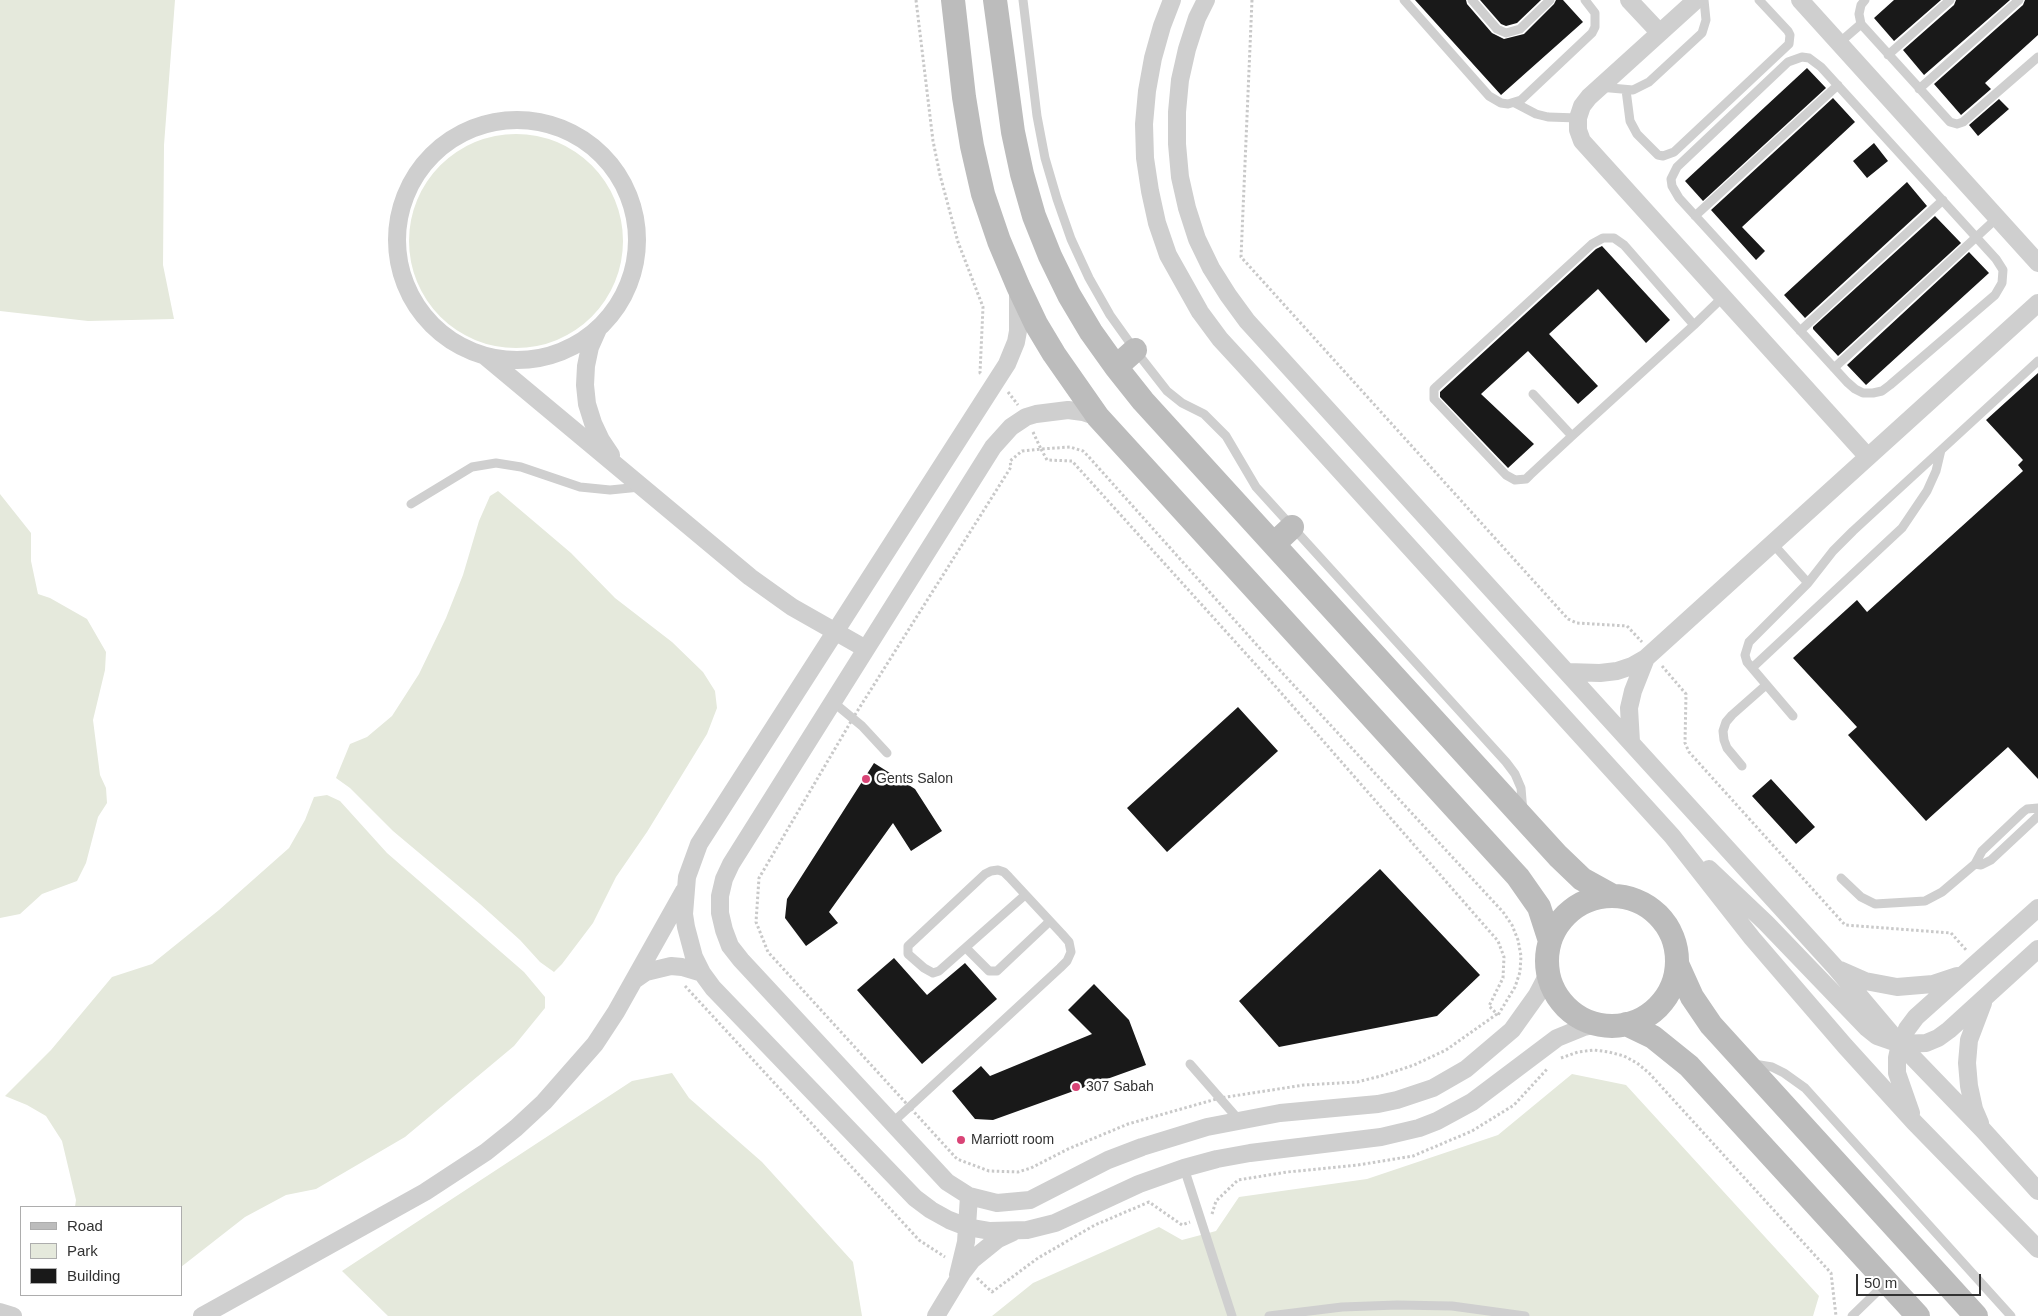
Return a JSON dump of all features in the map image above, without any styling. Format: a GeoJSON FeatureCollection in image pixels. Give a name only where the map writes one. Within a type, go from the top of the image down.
{"type":"FeatureCollection","features":[{"type":"Feature","properties":{"kind":"street"},"geometry":{"type":"LineString","coordinates":[[953,0],[972,146],[983,194],[998,241],[1036,324],[1054,354],[1098,417],[1518,877],[1539,906],[1550,941]]}},
{"type":"Feature","properties":{"kind":"street"},"geometry":{"type":"LineString","coordinates":[[995,0],[1013,132],[1034,216],[1050,256],[1069,295],[1091,332],[1143,400],[1569,868],[1589,883],[1611,895]]}},
{"type":"Feature","properties":{"kind":"street"},"geometry":{"type":"LineString","coordinates":[[1172,0],[1162,26],[1148,83],[1144,124],[1145,158],[1152,199],[1168,255],[1200,312],[1237,358],[1672,836],[1792,985],[1914,1122],[2038,1248]]}},
{"type":"Feature","properties":{"kind":"street"},"geometry":{"type":"LineString","coordinates":[[1206,0],[1187,49],[1180,80],[1176,144],[1187,208],[1211,268],[1228,295],[1247,321],[1835,967],[1900,1044],[1983,1130],[2038,1191]]}},
{"type":"Feature","properties":{"kind":"street"},"geometry":{"type":"LineString","coordinates":[[1629,0],[1659,32]]}},
{"type":"Feature","properties":{"kind":"street"},"geometry":{"type":"LineString","coordinates":[[1696,0],[1599,87],[1582,106],[1578,118],[1578,130],[1586,146],[1868,457]]}},
{"type":"Feature","properties":{"kind":"street"},"geometry":{"type":"LineString","coordinates":[[1800,0],[2038,263]]}},
{"type":"Feature","properties":{"kind":"street"},"geometry":{"type":"LineString","coordinates":[[502,121],[530,121],[556,127],[582,139],[596,150],[620,178],[631,203],[637,230],[636,257],[629,284],[616,308],[598,329],[578,343],[549,355],[533,359],[509,360],[485,356],[460,346],[437,330],[418,310],[405,286],[398,259],[396,232],[402,205],[413,180],[430,158],[451,140],[475,128],[502,121]]}},
{"type":"Feature","properties":{"kind":"street"},"geometry":{"type":"LineString","coordinates":[[1018,286],[1019,319],[1016,342],[1007,364],[699,844],[691,864],[685,889],[686,927],[694,957],[702,974],[734,1011],[915,1198],[931,1210],[968,1227],[990,1231],[1013,1232],[1055,1223],[1139,1184],[1184,1168],[1250,1152],[1381,1137],[1419,1128],[1437,1121],[1472,1102],[1557,1038],[1598,1024]]}},
{"type":"Feature","properties":{"kind":"street"},"geometry":{"type":"LineString","coordinates":[[1567,672],[1600,673],[1616,670],[1632,666],[1649,656],[2038,303]]}},
{"type":"Feature","properties":{"kind":"street"},"geometry":{"type":"LineString","coordinates":[[598,329],[590,347],[586,366],[587,404],[592,423],[624,474]]}},
{"type":"Feature","properties":{"kind":"street"},"geometry":{"type":"LineString","coordinates":[[1116,367],[1134,350]]}},
{"type":"Feature","properties":{"kind":"street"},"geometry":{"type":"LineString","coordinates":[[485,356],[624,474],[771,592],[799,612],[866,649]]}},
{"type":"Feature","properties":{"kind":"street"},"geometry":{"type":"LineString","coordinates":[[1098,417],[1068,410],[1052,411],[1026,417],[1011,427],[993,447],[731,864],[724,879],[720,896],[720,913],[730,946],[740,960],[947,1182],[969,1196],[998,1203],[1030,1200],[1108,1160],[1191,1131],[1280,1113],[1378,1104],[1433,1088],[1466,1069],[1512,1030],[1537,994],[1548,974]]}},
{"type":"Feature","properties":{"kind":"street"},"geometry":{"type":"LineString","coordinates":[[1274,544],[1292,527]]}},
{"type":"Feature","properties":{"kind":"street"},"geometry":{"type":"LineString","coordinates":[[1631,742],[1629,708],[1633,691],[1649,656]]}},
{"type":"Feature","properties":{"kind":"street"},"geometry":{"type":"LineString","coordinates":[[1672,836],[1766,922],[1867,1028],[1888,1042],[1900,1044],[1926,1043],[1938,1038],[2038,949]]}},
{"type":"Feature","properties":{"kind":"street"},"geometry":{"type":"LineString","coordinates":[[202,1316],[424,1192],[486,1152],[516,1128],[570,1074],[600,1036],[636,979],[685,889]]}},
{"type":"Feature","properties":{"kind":"street"},"geometry":{"type":"LineString","coordinates":[[1678,966],[1674,983],[1666,998],[1655,1010],[1642,1019],[1612,1026],[1580,1018],[1566,1006],[1554,992],[1548,974],[1547,963],[1550,941],[1555,928],[1573,908],[1598,897],[1611,895],[1627,897],[1642,902],[1655,911],[1665,922],[1673,936],[1678,966],[1684,982],[1701,1012],[1976,1316]]}},
{"type":"Feature","properties":{"kind":"street"},"geometry":{"type":"LineString","coordinates":[[1914,1122],[1897,1072],[1900,1044],[1907,1029],[1916,1017],[2038,908]]}},
{"type":"Feature","properties":{"kind":"street"},"geometry":{"type":"LineString","coordinates":[[636,979],[646,972],[671,966],[687,968],[702,974]]}},
{"type":"Feature","properties":{"kind":"street"},"geometry":{"type":"LineString","coordinates":[[1835,967],[1865,981],[1897,987],[1933,984],[1972,967]]}},
{"type":"Feature","properties":{"kind":"street"},"geometry":{"type":"LineString","coordinates":[[1983,1130],[1972,1101],[1967,1063],[1969,1040],[1985,997]]}},
{"type":"Feature","properties":{"kind":"street"},"geometry":{"type":"LineString","coordinates":[[1626,1024],[1660,1042],[1689,1066],[1918,1316]]}},
{"type":"Feature","properties":{"kind":"street"},"geometry":{"type":"LineString","coordinates":[[936,1316],[963,1268],[968,1227],[969,1196]]}},
{"type":"Feature","properties":{"kind":"street"},"geometry":{"type":"LineString","coordinates":[[963,1268],[984,1249],[1013,1232]]}},
{"type":"Feature","properties":{"kind":"street"},"geometry":{"type":"LineString","coordinates":[[0,1312],[13,1316]]}},
{"type":"Feature","properties":{"kind":"lane"},"geometry":{"type":"LineString","coordinates":[[1023,0],[1037,116],[1045,158],[1057,199],[1072,239],[1089,278],[1110,315],[1134,350],[1167,391],[1182,403],[1204,414],[1226,436],[1235,448],[1249,478],[1506,762],[1515,774],[1521,788],[1524,803],[1523,818]]}},
{"type":"Feature","properties":{"kind":"lane"},"geometry":{"type":"LineString","coordinates":[[1404,0],[1489,96],[1501,103],[1515,103],[1521,100],[1592,33],[1595,27],[1594,13],[1585,0]]}},
{"type":"Feature","properties":{"kind":"lane"},"geometry":{"type":"LineString","coordinates":[[1472,0],[1498,29],[1511,33],[1520,29],[1550,0]]}},
{"type":"Feature","properties":{"kind":"lane"},"geometry":{"type":"LineString","coordinates":[[1599,87],[1626,90],[1644,85],[1702,33],[1706,20],[1704,0]]}},
{"type":"Feature","properties":{"kind":"lane"},"geometry":{"type":"LineString","coordinates":[[1626,90],[1630,121],[1637,134],[1658,154],[1663,156],[1674,152],[1790,44],[1788,30],[1759,0]]}},
{"type":"Feature","properties":{"kind":"lane"},"geometry":{"type":"LineString","coordinates":[[1865,0],[1861,4],[1859,14],[1861,24],[1950,122],[1957,124],[1963,122],[2038,57]]}},
{"type":"Feature","properties":{"kind":"lane"},"geometry":{"type":"LineString","coordinates":[[1888,55],[1950,0]]}},
{"type":"Feature","properties":{"kind":"lane"},"geometry":{"type":"LineString","coordinates":[[1919,89],[2019,0]]}},
{"type":"Feature","properties":{"kind":"lane"},"geometry":{"type":"LineString","coordinates":[[1839,43],[1861,24]]}},
{"type":"Feature","properties":{"kind":"lane"},"geometry":{"type":"LineString","coordinates":[[1802,57],[1809,58],[1821,67],[1942,200],[1996,259],[2002,270],[2002,283],[1995,295],[1882,391],[1863,393],[1855,389],[1834,368],[1695,216],[1675,193],[1671,179],[1673,172],[1788,62],[1802,57]]}},
{"type":"Feature","properties":{"kind":"lane"},"geometry":{"type":"LineString","coordinates":[[1695,216],[1838,85]]}},
{"type":"Feature","properties":{"kind":"lane"},"geometry":{"type":"LineString","coordinates":[[1515,103],[1536,114],[1548,117],[1578,118]]}},
{"type":"Feature","properties":{"kind":"lane"},"geometry":{"type":"LineString","coordinates":[[1800,331],[1942,200]]}},
{"type":"Feature","properties":{"kind":"lane"},"geometry":{"type":"LineString","coordinates":[[1834,368],[1997,218]]}},
{"type":"Feature","properties":{"kind":"lane"},"geometry":{"type":"LineString","coordinates":[[1694,325],[1624,245],[1614,238],[1603,238],[1592,244],[1434,389],[1434,399],[1506,475],[1515,480],[1526,479],[1694,325],[1723,297]]}},
{"type":"Feature","properties":{"kind":"lane"},"geometry":{"type":"LineString","coordinates":[[1793,716],[1752,668],[1745,655],[1749,642],[1808,583],[1843,541],[2038,360]]}},
{"type":"Feature","properties":{"kind":"lane"},"geometry":{"type":"LineString","coordinates":[[1533,394],[1572,436]]}},
{"type":"Feature","properties":{"kind":"lane"},"geometry":{"type":"LineString","coordinates":[[1752,668],[1902,528],[1927,491],[1936,471],[1941,450]]}},
{"type":"Feature","properties":{"kind":"lane"},"geometry":{"type":"LineString","coordinates":[[411,504],[472,467],[496,463],[520,467],[580,487],[610,490],[641,487]]}},
{"type":"Feature","properties":{"kind":"lane"},"geometry":{"type":"LineString","coordinates":[[1772,544],[1808,583]]}},
{"type":"Feature","properties":{"kind":"lane"},"geometry":{"type":"LineString","coordinates":[[1742,766],[1727,748],[1723,730],[1726,722],[1732,715],[1766,685]]}},
{"type":"Feature","properties":{"kind":"lane"},"geometry":{"type":"LineString","coordinates":[[833,702],[853,718],[887,753]]}},
{"type":"Feature","properties":{"kind":"lane"},"geometry":{"type":"LineString","coordinates":[[1841,878],[1867,901],[1875,904],[1915,902],[1934,898],[1975,864],[1982,851],[2023,812],[2027,809],[2038,808]]}},
{"type":"Feature","properties":{"kind":"lane"},"geometry":{"type":"LineString","coordinates":[[1975,864],[1981,865],[1991,860],[2038,816]]}},
{"type":"Feature","properties":{"kind":"lane"},"geometry":{"type":"LineString","coordinates":[[892,1124],[1067,961],[1071,952],[1069,942],[1025,894],[1004,872],[998,870],[991,871],[911,942],[907,950],[908,954],[924,968],[934,973],[939,971],[1025,894]]}},
{"type":"Feature","properties":{"kind":"lane"},"geometry":{"type":"LineString","coordinates":[[966,948],[989,971],[997,971],[1050,921]]}},
{"type":"Feature","properties":{"kind":"lane"},"geometry":{"type":"LineString","coordinates":[[1746,1063],[1772,1067],[1805,1088],[2011,1316]]}},
{"type":"Feature","properties":{"kind":"lane"},"geometry":{"type":"LineString","coordinates":[[1190,1064],[1239,1120]]}},
{"type":"Feature","properties":{"kind":"lane"},"geometry":{"type":"LineString","coordinates":[[1184,1168],[1232,1316]]}},
{"type":"Feature","properties":{"kind":"lane"},"geometry":{"type":"LineString","coordinates":[[1852,1316],[1887,1282]]}},
{"type":"Feature","properties":{"kind":"lane"},"geometry":{"type":"LineString","coordinates":[[1269,1316],[1342,1306],[1397,1304],[1452,1306],[1525,1316]]}},
{"type":"Feature","properties":{"kind":"path"},"geometry":{"type":"LineString","coordinates":[[916,0],[933,141],[940,175],[958,242],[983,307],[980,372],[996,382],[1013,398],[1026,417],[1047,460],[1072,461],[1276,687],[1498,941],[1504,957],[1503,978],[1489,1006],[1512,1030]]}},
{"type":"Feature","properties":{"kind":"path"},"geometry":{"type":"LineString","coordinates":[[1252,0],[1241,257],[1568,619],[1577,623],[1627,626],[1649,656],[1686,694],[1686,743],[1689,752],[1845,925],[1950,933],[1972,967]]}},
{"type":"Feature","properties":{"kind":"path"},"geometry":{"type":"LineString","coordinates":[[1070,447],[1083,451],[1088,456],[1257,646],[1503,912],[1512,925],[1518,940],[1521,956],[1520,972],[1515,987],[1497,1014],[1446,1050],[1414,1065],[1381,1076],[1357,1082],[1304,1085],[1220,1098],[1128,1124],[1068,1149],[1031,1168],[1018,1172],[989,1171],[957,1159],[768,952],[756,922],[758,878],[853,718],[1011,467],[1010,461],[1022,452],[1041,449],[1070,447]]}},
{"type":"Feature","properties":{"kind":"path"},"geometry":{"type":"LineString","coordinates":[[671,966],[690,991],[919,1240],[963,1268],[992,1292],[1038,1258],[1086,1230],[1149,1202],[1182,1225],[1213,1214],[1216,1201],[1238,1180],[1287,1172],[1358,1166],[1413,1156],[1472,1131],[1514,1105],[1548,1068],[1563,1056],[1594,1050],[1624,1056],[1637,1063],[1649,1073],[1831,1273],[1836,1316]]}},
{"type":"Feature","properties":{"kind":"path"},"geometry":{"type":"LineString","coordinates":[[1534,1054],[1548,1068]]}},
{"type":"Feature","properties":{"kind":"green space"},"geometry":{"type":"Polygon","coordinates":[[[0,0],[175,0],[164,145],[163,265],[174,319],[88,321],[0,311],[0,0]]]}},
{"type":"Feature","properties":{"kind":"green space"},"geometry":{"type":"Polygon","coordinates":[[[516,134],[537,136],[557,142],[575,152],[592,165],[605,182],[615,200],[621,220],[623,241],[621,262],[615,282],[605,300],[592,317],[575,330],[557,340],[537,346],[516,348],[495,346],[475,340],[457,330],[440,317],[427,300],[417,282],[411,262],[409,241],[411,220],[417,200],[427,182],[440,165],[457,152],[475,142],[495,136],[516,134]]]}},
{"type":"Feature","properties":{"kind":"green space"},"geometry":{"type":"Polygon","coordinates":[[[498,491],[571,553],[615,598],[672,642],[703,672],[715,691],[717,708],[707,734],[647,832],[616,877],[593,923],[554,972],[540,962],[520,940],[480,904],[393,831],[350,788],[336,778],[350,744],[367,737],[392,716],[419,674],[446,618],[463,575],[479,521],[490,496],[498,491]]]}},
{"type":"Feature","properties":{"kind":"green space"},"geometry":{"type":"Polygon","coordinates":[[[0,494],[31,533],[31,561],[38,594],[50,598],[87,619],[106,652],[105,670],[93,720],[100,775],[106,788],[107,803],[98,817],[86,863],[77,881],[42,894],[20,914],[0,918],[0,494]]]}},
{"type":"Feature","properties":{"kind":"green space"},"geometry":{"type":"Polygon","coordinates":[[[327,795],[340,801],[387,853],[524,972],[545,997],[545,1008],[514,1046],[405,1137],[316,1189],[286,1195],[245,1217],[182,1266],[182,1206],[75,1206],[76,1200],[62,1141],[46,1116],[27,1105],[5,1096],[51,1050],[112,977],[152,964],[219,910],[289,848],[305,820],[314,797],[327,795]]]}},
{"type":"Feature","properties":{"kind":"green space"},"geometry":{"type":"Polygon","coordinates":[[[672,1073],[689,1098],[762,1162],[853,1262],[862,1316],[388,1316],[342,1271],[632,1081],[672,1073]]]}},
{"type":"Feature","properties":{"kind":"green space"},"geometry":{"type":"Polygon","coordinates":[[[1572,1074],[1626,1085],[1819,1296],[1813,1316],[992,1316],[1033,1283],[1159,1227],[1182,1240],[1216,1231],[1239,1197],[1367,1179],[1498,1135],[1572,1074]]]}},
{"type":"Feature","properties":{"kind":"building"},"geometry":{"type":"Polygon","coordinates":[[[1415,0],[1466,0],[1467,4],[1492,33],[1504,39],[1524,34],[1556,0],[1563,0],[1583,22],[1501,95],[1415,0]]]}},
{"type":"Feature","properties":{"kind":"building"},"geometry":{"type":"Polygon","coordinates":[[[1480,0],[1541,0],[1517,23],[1506,26],[1501,24],[1480,0]]]}},
{"type":"Feature","properties":{"kind":"building"},"geometry":{"type":"Polygon","coordinates":[[[1894,0],[1941,0],[1894,41],[1874,18],[1894,0]]]}},
{"type":"Feature","properties":{"kind":"building"},"geometry":{"type":"Polygon","coordinates":[[[1956,0],[2010,0],[1924,75],[1903,50],[1954,5],[1956,0]]]}},
{"type":"Feature","properties":{"kind":"building"},"geometry":{"type":"Polygon","coordinates":[[[2025,0],[2038,0],[2038,35],[1985,83],[1991,89],[1961,115],[1934,84],[2023,5],[2025,0]]]}},
{"type":"Feature","properties":{"kind":"building"},"geometry":{"type":"Polygon","coordinates":[[[1807,68],[1826,88],[1703,201],[1685,181],[1807,68]]]}},
{"type":"Feature","properties":{"kind":"building"},"geometry":{"type":"Polygon","coordinates":[[[1833,98],[1855,122],[1742,227],[1765,251],[1756,260],[1711,210],[1833,98]]]}},
{"type":"Feature","properties":{"kind":"building"},"geometry":{"type":"Polygon","coordinates":[[[1999,99],[2009,109],[1978,136],[1969,125],[1999,99]]]}},
{"type":"Feature","properties":{"kind":"building"},"geometry":{"type":"Polygon","coordinates":[[[1874,143],[1888,161],[1867,178],[1853,161],[1874,143]]]}},
{"type":"Feature","properties":{"kind":"building"},"geometry":{"type":"Polygon","coordinates":[[[1907,182],[1927,206],[1805,318],[1784,295],[1907,182]]]}},
{"type":"Feature","properties":{"kind":"building"},"geometry":{"type":"Polygon","coordinates":[[[1935,216],[1961,243],[1838,356],[1813,327],[1935,216]]]}},
{"type":"Feature","properties":{"kind":"building"},"geometry":{"type":"Polygon","coordinates":[[[1602,246],[1670,320],[1646,343],[1598,289],[1549,334],[1598,386],[1578,404],[1528,351],[1481,394],[1534,444],[1508,468],[1440,397],[1440,392],[1596,249],[1602,246]]]}},
{"type":"Feature","properties":{"kind":"building"},"geometry":{"type":"Polygon","coordinates":[[[1969,252],[1989,273],[1866,385],[1847,365],[1969,252]]]}},
{"type":"Feature","properties":{"kind":"building"},"geometry":{"type":"Polygon","coordinates":[[[2038,373],[2038,779],[2008,747],[1926,821],[1848,735],[1857,727],[1793,658],[1857,600],[1867,612],[2023,471],[2018,465],[2023,460],[1986,420],[2038,373]]]}},
{"type":"Feature","properties":{"kind":"building"},"geometry":{"type":"Polygon","coordinates":[[[1238,707],[1278,751],[1167,852],[1127,808],[1238,707]]]}},
{"type":"Feature","properties":{"kind":"building"},"geometry":{"type":"Polygon","coordinates":[[[874,763],[915,789],[942,831],[911,851],[893,823],[829,912],[838,923],[806,946],[785,918],[787,899],[874,763]]]}},
{"type":"Feature","properties":{"kind":"building"},"geometry":{"type":"Polygon","coordinates":[[[1771,779],[1815,827],[1796,844],[1752,796],[1771,779]]]}},
{"type":"Feature","properties":{"kind":"building"},"geometry":{"type":"Polygon","coordinates":[[[1380,869],[1480,975],[1437,1016],[1279,1047],[1239,1001],[1380,869]]]}},
{"type":"Feature","properties":{"kind":"building"},"geometry":{"type":"Polygon","coordinates":[[[894,958],[927,995],[965,963],[997,999],[922,1064],[857,990],[894,958]]]}},
{"type":"Feature","properties":{"kind":"building"},"geometry":{"type":"Polygon","coordinates":[[[1094,984],[1129,1020],[1146,1065],[993,1120],[975,1119],[952,1091],[981,1066],[990,1076],[1092,1034],[1068,1010],[1094,984]]]}},
{"type":"Feature","properties":{"kind":"place","name":"Gents Salon"},"geometry":{"type":"Point","coordinates":[866,779]}},
{"type":"Feature","properties":{"kind":"place","name":"307 Sabah"},"geometry":{"type":"Point","coordinates":[1076,1087]}},
{"type":"Feature","properties":{"kind":"place","name":"Marriott room"},"geometry":{"type":"Point","coordinates":[961,1140]}}]}
